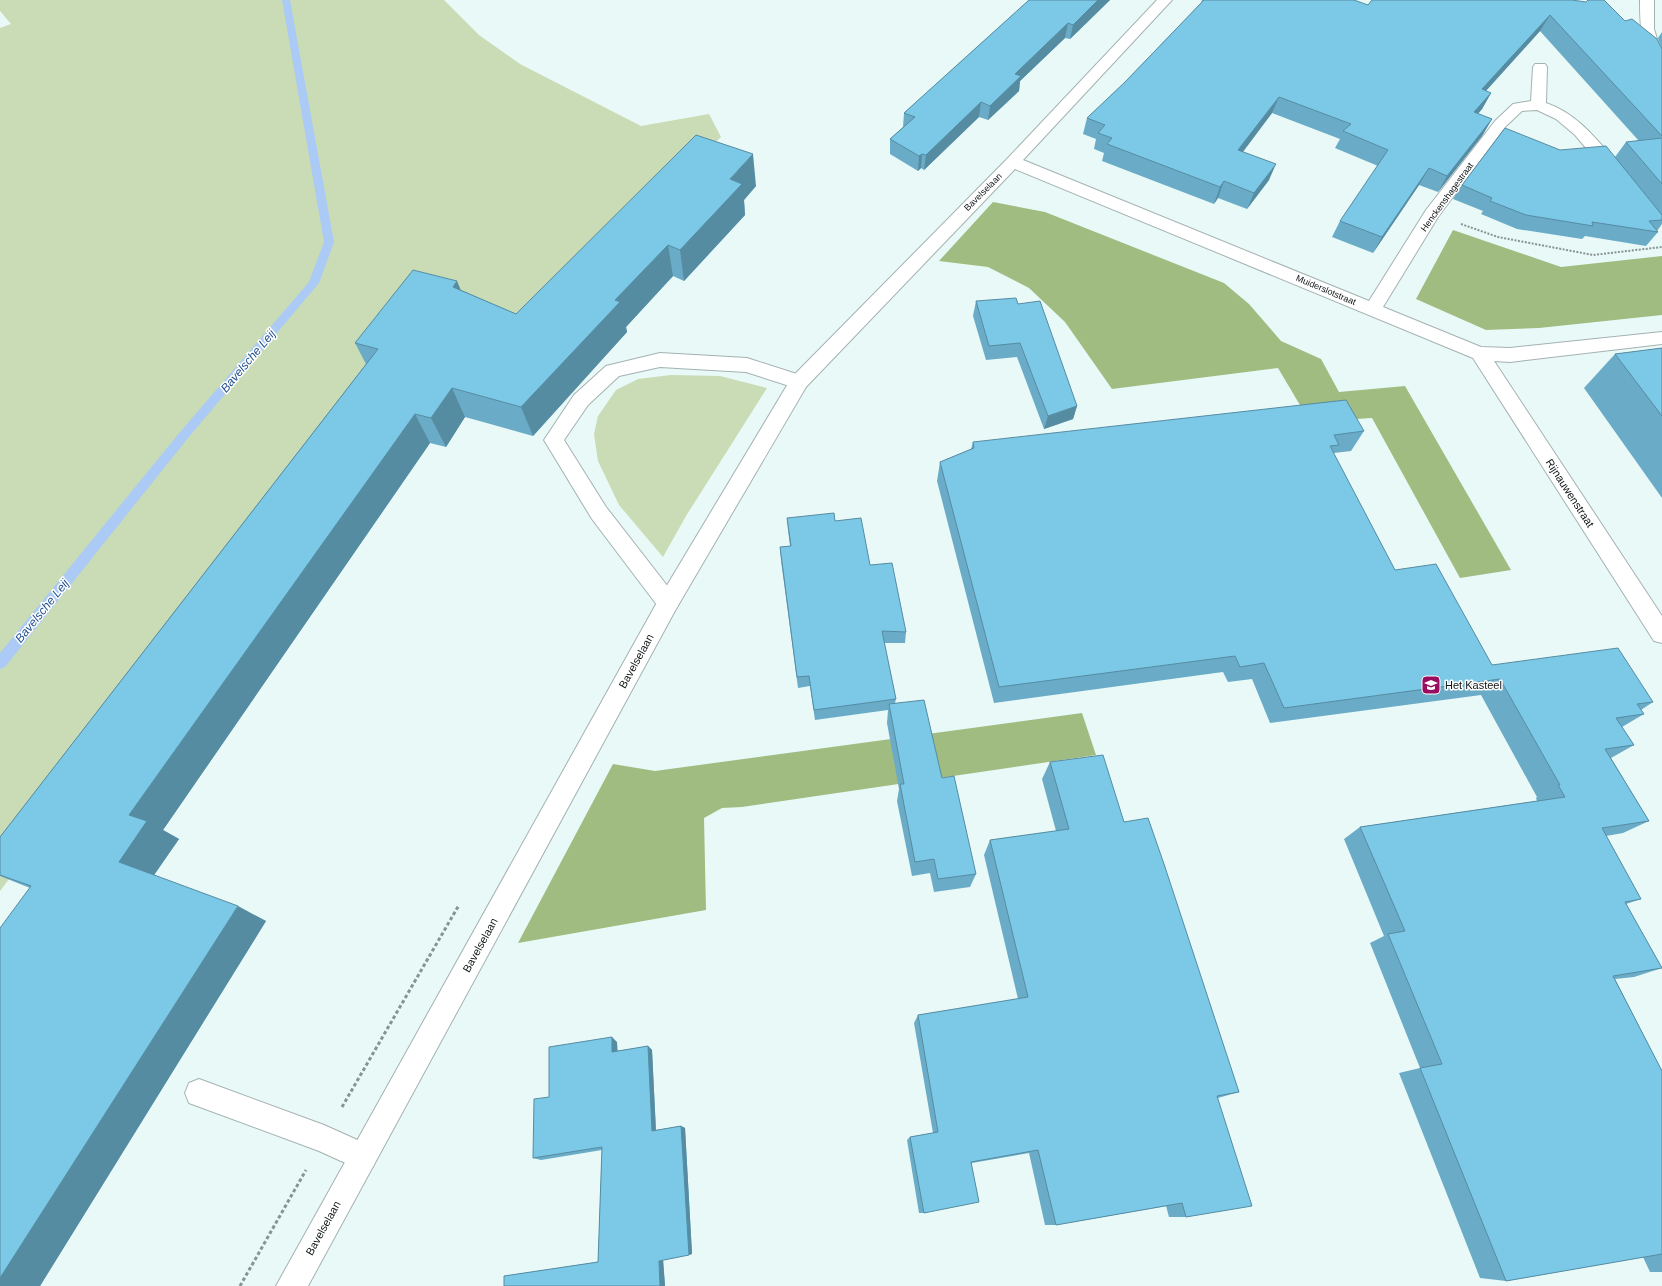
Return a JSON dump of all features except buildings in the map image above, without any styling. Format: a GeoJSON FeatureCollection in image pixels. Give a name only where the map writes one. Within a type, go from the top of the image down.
{"type":"FeatureCollection","features":[{"type":"Feature","properties":{"kind":"street","name":"Bavelselaan"},"geometry":{"type":"LineString","coordinates":[[291,1286],[668,603],[799,382],[1013,162],[1165,0]]}},
{"type":"Feature","properties":{"kind":"street"},"geometry":{"type":"LineString","coordinates":[[1647,0],[1647,29],[1659,69],[1662,73]]}},
{"type":"Feature","properties":{"kind":"street"},"geometry":{"type":"LineString","coordinates":[[1538,106],[1540,67]]}},
{"type":"Feature","properties":{"kind":"street","name":"Henckenshagestraat"},"geometry":{"type":"LineString","coordinates":[[1372,310],[1432,214],[1500,124],[1518,107],[1538,106],[1562,115],[1588,139],[1622,181]]}},
{"type":"Feature","properties":{"kind":"street","name":"Muiderslotstraat"},"geometry":{"type":"LineString","coordinates":[[1013,162],[1479,353],[1510,355],[1659,343]]}},
{"type":"Feature","properties":{"kind":"street","name":"Rijnauwenstraat"},"geometry":{"type":"LineString","coordinates":[[1479,353],[1662,634]]}},
{"type":"Feature","properties":{"kind":"street"},"geometry":{"type":"LineString","coordinates":[[668,603],[599,513],[554,440],[580,400],[613,370],[660,360],[747,365],[799,382]]}},
{"type":"Feature","properties":{"kind":"street"},"geometry":{"type":"LineString","coordinates":[[199,1093],[324,1139],[363,1157]]}},
{"type":"Feature","properties":{"kind":"path"},"geometry":{"type":"LineString","coordinates":[[1432,214],[1498,238],[1593,255],[1662,247]]}},
{"type":"Feature","properties":{"kind":"path"},"geometry":{"type":"LineString","coordinates":[[240,1286],[462,899]]}},
{"type":"Feature","properties":{"kind":"green space"},"geometry":{"type":"Polygon","coordinates":[[[0,0],[444,0],[479,35],[520,64],[641,126],[709,114],[721,137],[511,346],[394,373],[0,891],[0,28],[11,24],[0,11],[0,0]]]}},
{"type":"Feature","properties":{"kind":"green space"},"geometry":{"type":"Polygon","coordinates":[[[993,202],[1045,212],[1224,283],[1249,304],[1281,341],[1321,359],[1339,392],[1405,386],[1511,570],[1460,578],[1372,418],[1310,422],[1278,368],[1112,389],[1065,322],[1029,288],[988,267],[939,261],[993,202]]]}},
{"type":"Feature","properties":{"kind":"green space"},"geometry":{"type":"Polygon","coordinates":[[[1453,230],[1561,267],[1662,256],[1662,315],[1539,328],[1486,330],[1416,299],[1453,230]]]}},
{"type":"Feature","properties":{"kind":"green space"},"geometry":{"type":"Polygon","coordinates":[[[671,375],[720,376],[767,388],[686,516],[663,557],[619,505],[598,461],[594,434],[598,416],[616,390],[638,379],[671,375]]]}},
{"type":"Feature","properties":{"kind":"green space"},"geometry":{"type":"Polygon","coordinates":[[[1082,713],[1096,755],[742,807],[722,808],[704,818],[706,910],[518,943],[613,764],[655,771],[1082,713]]]}},
{"type":"Feature","properties":{"kind":"waterway","name":"Bavelsche Leij"},"geometry":{"type":"LineString","coordinates":[[0,663],[184,435],[314,283],[329,242],[286,0]]}},
{"type":"Feature","properties":{"kind":"place","name":"Het Kasteel"},"geometry":{"type":"Point","coordinates":[1431,685]}}]}
